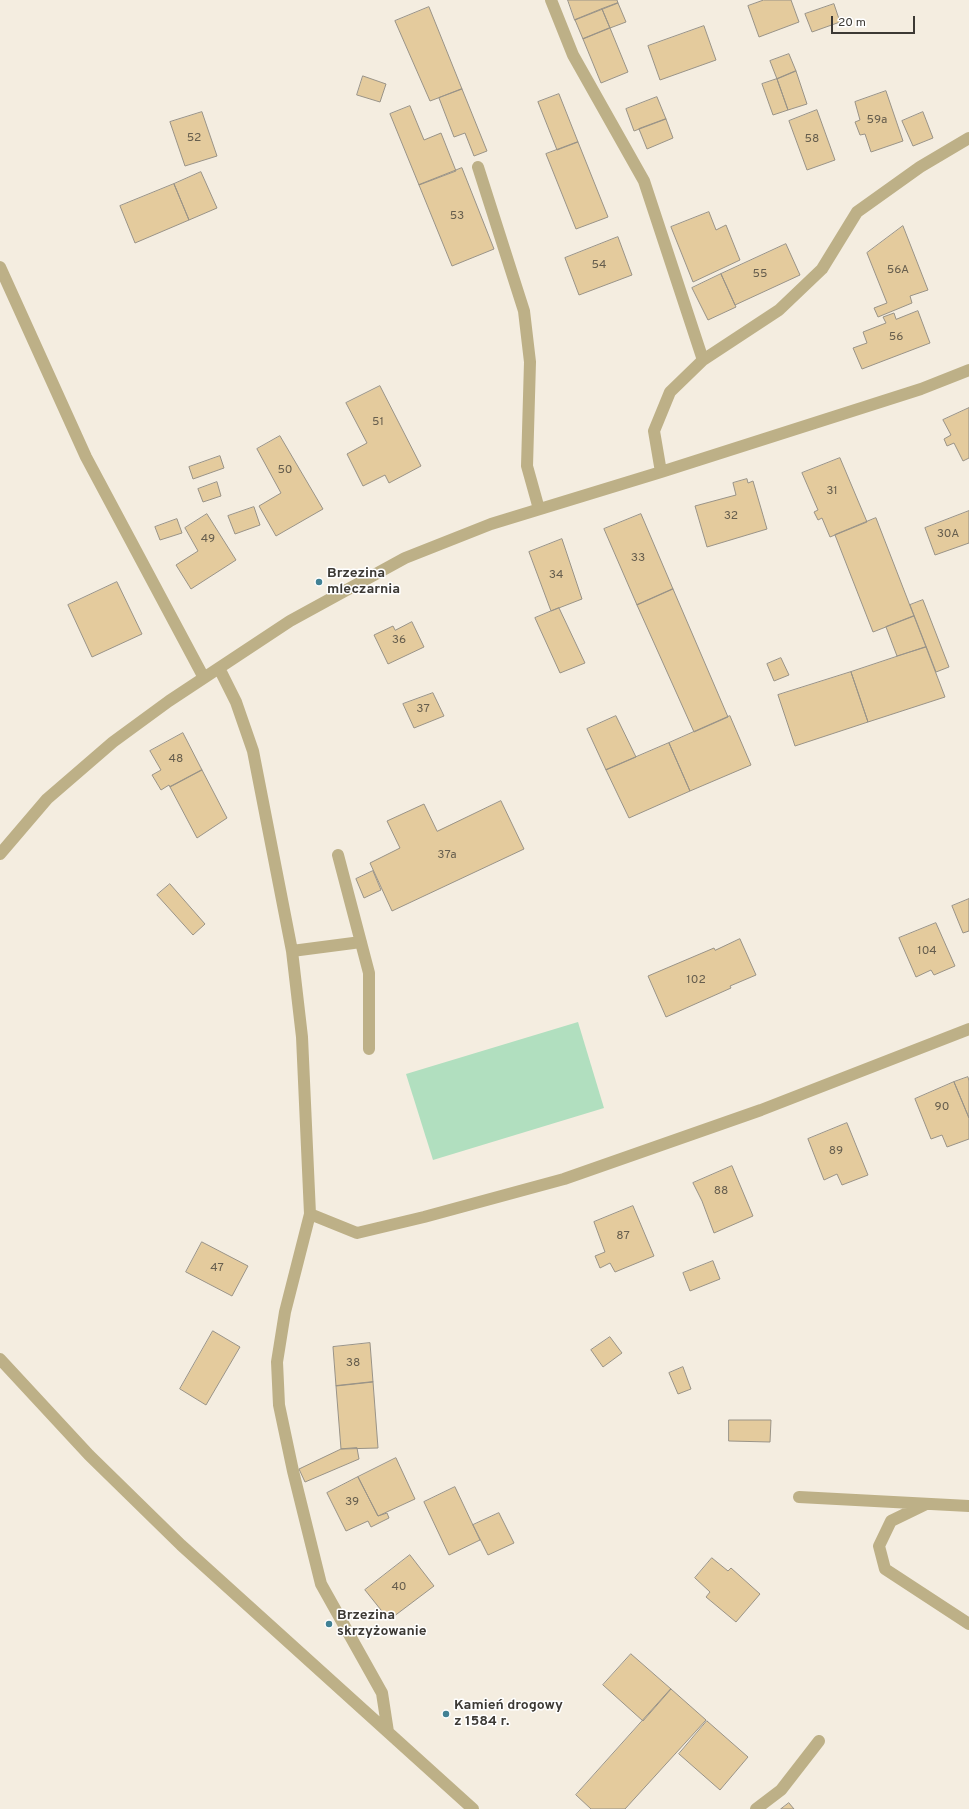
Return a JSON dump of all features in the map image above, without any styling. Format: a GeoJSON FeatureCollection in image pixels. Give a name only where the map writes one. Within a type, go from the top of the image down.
{"type":"FeatureCollection","features":[{"type":"Feature","properties":{"kind":"street"},"geometry":{"type":"LineString","coordinates":[[550,0],[573,55],[644,181],[703,360]]}},
{"type":"Feature","properties":{"kind":"street"},"geometry":{"type":"LineString","coordinates":[[661,472],[654,431],[670,392],[703,360],[779,310],[822,268],[857,212],[920,167],[969,138]]}},
{"type":"Feature","properties":{"kind":"street"},"geometry":{"type":"LineString","coordinates":[[478,167],[524,311],[530,362],[527,466],[539,508]]}},
{"type":"Feature","properties":{"kind":"street"},"geometry":{"type":"LineString","coordinates":[[0,267],[86,458],[204,678]]}},
{"type":"Feature","properties":{"kind":"street"},"geometry":{"type":"LineString","coordinates":[[0,854],[47,799],[113,742],[169,701],[290,621],[405,558],[491,524],[539,508],[661,472],[921,389],[969,370]]}},
{"type":"Feature","properties":{"kind":"street"},"geometry":{"type":"LineString","coordinates":[[219,668],[236,702],[253,752],[292,951],[302,1037],[310,1214],[285,1312],[277,1362],[279,1405],[293,1471],[321,1584],[382,1693],[388,1732]]}},
{"type":"Feature","properties":{"kind":"street"},"geometry":{"type":"LineString","coordinates":[[338,855],[369,973],[369,1049]]}},
{"type":"Feature","properties":{"kind":"street"},"geometry":{"type":"LineString","coordinates":[[292,951],[361,942]]}},
{"type":"Feature","properties":{"kind":"street"},"geometry":{"type":"LineString","coordinates":[[310,1214],[357,1233],[424,1217],[557,1181],[750,1114],[969,1029]]}},
{"type":"Feature","properties":{"kind":"street"},"geometry":{"type":"LineString","coordinates":[[0,1359],[89,1455],[181,1545],[473,1809]]}},
{"type":"Feature","properties":{"kind":"street"},"geometry":{"type":"LineString","coordinates":[[799,1498],[969,1506]]}},
{"type":"Feature","properties":{"kind":"street"},"geometry":{"type":"LineString","coordinates":[[926,1504],[891,1521],[879,1546],[885,1569],[969,1624]]}},
{"type":"Feature","properties":{"kind":"street"},"geometry":{"type":"LineString","coordinates":[[756,1809],[781,1790],[819,1741]]}},
{"type":"Feature","properties":{"kind":"green space"},"geometry":{"type":"Polygon","coordinates":[[[578,1022],[604,1108],[433,1160],[406,1074],[578,1022]]]}},
{"type":"Feature","properties":{"kind":"building"},"geometry":{"type":"Polygon","coordinates":[[[568,0],[617,0],[618,3],[575,20],[568,0]]]}},
{"type":"Feature","properties":{"kind":"building"},"geometry":{"type":"Polygon","coordinates":[[[764,0],[791,0],[799,22],[759,37],[748,6],[764,0]]]}},
{"type":"Feature","properties":{"kind":"building"},"geometry":{"type":"Polygon","coordinates":[[[618,3],[626,22],[610,28],[602,9],[618,3]]]}},
{"type":"Feature","properties":{"kind":"building"},"geometry":{"type":"Polygon","coordinates":[[[834,4],[840,22],[812,32],[805,14],[834,4]]]}},
{"type":"Feature","properties":{"kind":"building"},"geometry":{"type":"Polygon","coordinates":[[[429,7],[462,89],[430,101],[395,21],[429,7]]]}},
{"type":"Feature","properties":{"kind":"building"},"geometry":{"type":"Polygon","coordinates":[[[602,9],[610,28],[583,39],[575,20],[602,9]]]}},
{"type":"Feature","properties":{"kind":"building"},"geometry":{"type":"Polygon","coordinates":[[[704,26],[716,60],[660,80],[648,46],[704,26]]]}},
{"type":"Feature","properties":{"kind":"building"},"geometry":{"type":"Polygon","coordinates":[[[610,28],[628,72],[601,83],[583,39],[610,28]]]}},
{"type":"Feature","properties":{"kind":"building"},"geometry":{"type":"Polygon","coordinates":[[[789,54],[796,71],[777,79],[770,61],[789,54]]]}},
{"type":"Feature","properties":{"kind":"building"},"geometry":{"type":"Polygon","coordinates":[[[796,71],[807,104],[788,110],[777,79],[796,71]]]}},
{"type":"Feature","properties":{"kind":"building"},"geometry":{"type":"Polygon","coordinates":[[[363,76],[386,84],[380,102],[357,95],[363,76]]]}},
{"type":"Feature","properties":{"kind":"building"},"geometry":{"type":"Polygon","coordinates":[[[777,79],[788,110],[773,115],[762,84],[777,79]]]}},
{"type":"Feature","properties":{"kind":"building"},"geometry":{"type":"Polygon","coordinates":[[[462,89],[487,151],[474,156],[465,133],[454,137],[439,98],[462,89]]]}},
{"type":"Feature","properties":{"kind":"building"},"geometry":{"type":"Polygon","coordinates":[[[886,91],[903,141],[871,152],[865,134],[860,135],[855,122],[860,120],[855,102],[886,91]]]}},
{"type":"Feature","properties":{"kind":"building"},"geometry":{"type":"Polygon","coordinates":[[[559,94],[578,142],[557,150],[538,102],[559,94]]]}},
{"type":"Feature","properties":{"kind":"building"},"geometry":{"type":"Polygon","coordinates":[[[657,97],[666,119],[634,131],[626,109],[657,97]]]}},
{"type":"Feature","properties":{"kind":"building"},"geometry":{"type":"Polygon","coordinates":[[[410,106],[424,140],[441,133],[456,171],[419,185],[390,114],[410,106]]]}},
{"type":"Feature","properties":{"kind":"building"},"geometry":{"type":"Polygon","coordinates":[[[817,110],[835,160],[807,170],[789,121],[817,110]]]}},
{"type":"Feature","properties":{"kind":"building"},"geometry":{"type":"Polygon","coordinates":[[[202,112],[217,156],[185,166],[170,122],[202,112]]]}},
{"type":"Feature","properties":{"kind":"building"},"geometry":{"type":"Polygon","coordinates":[[[923,112],[933,138],[913,146],[902,121],[923,112]]]}},
{"type":"Feature","properties":{"kind":"building"},"geometry":{"type":"Polygon","coordinates":[[[666,119],[673,138],[647,149],[639,129],[666,119]]]}},
{"type":"Feature","properties":{"kind":"building"},"geometry":{"type":"Polygon","coordinates":[[[578,142],[608,217],[576,229],[546,154],[578,142]]]}},
{"type":"Feature","properties":{"kind":"building"},"geometry":{"type":"Polygon","coordinates":[[[462,168],[494,249],[452,266],[419,185],[462,168]]]}},
{"type":"Feature","properties":{"kind":"building"},"geometry":{"type":"Polygon","coordinates":[[[201,172],[217,208],[189,220],[174,184],[201,172]]]}},
{"type":"Feature","properties":{"kind":"building"},"geometry":{"type":"Polygon","coordinates":[[[174,184],[189,220],[135,243],[120,206],[174,184]]]}},
{"type":"Feature","properties":{"kind":"building"},"geometry":{"type":"Polygon","coordinates":[[[709,212],[716,230],[726,225],[740,260],[693,282],[671,227],[709,212]]]}},
{"type":"Feature","properties":{"kind":"building"},"geometry":{"type":"Polygon","coordinates":[[[903,226],[928,290],[910,296],[912,303],[878,317],[874,308],[887,303],[867,253],[903,226]]]}},
{"type":"Feature","properties":{"kind":"building"},"geometry":{"type":"Polygon","coordinates":[[[618,237],[632,275],[579,295],[565,258],[618,237]]]}},
{"type":"Feature","properties":{"kind":"building"},"geometry":{"type":"Polygon","coordinates":[[[786,244],[800,275],[735,305],[721,274],[786,244]]]}},
{"type":"Feature","properties":{"kind":"building"},"geometry":{"type":"Polygon","coordinates":[[[721,274],[736,307],[708,320],[692,288],[721,274]]]}},
{"type":"Feature","properties":{"kind":"building"},"geometry":{"type":"Polygon","coordinates":[[[918,311],[930,343],[862,369],[853,348],[867,343],[863,332],[886,323],[883,317],[894,313],[896,319],[918,311]]]}},
{"type":"Feature","properties":{"kind":"building"},"geometry":{"type":"Polygon","coordinates":[[[380,386],[421,466],[389,483],[385,475],[363,486],[347,454],[367,443],[346,403],[380,386]]]}},
{"type":"Feature","properties":{"kind":"building"},"geometry":{"type":"Polygon","coordinates":[[[969,408],[969,458],[963,461],[954,443],[947,446],[944,439],[951,435],[943,420],[969,408]]]}},
{"type":"Feature","properties":{"kind":"building"},"geometry":{"type":"Polygon","coordinates":[[[280,436],[323,509],[276,536],[259,506],[281,493],[257,449],[280,436]]]}},
{"type":"Feature","properties":{"kind":"building"},"geometry":{"type":"Polygon","coordinates":[[[220,456],[224,468],[193,479],[189,467],[220,456]]]}},
{"type":"Feature","properties":{"kind":"building"},"geometry":{"type":"Polygon","coordinates":[[[840,458],[867,522],[830,537],[822,518],[818,520],[814,512],[818,510],[802,473],[840,458]]]}},
{"type":"Feature","properties":{"kind":"building"},"geometry":{"type":"Polygon","coordinates":[[[747,479],[748,483],[753,481],[767,529],[707,547],[695,506],[736,495],[733,483],[747,479]]]}},
{"type":"Feature","properties":{"kind":"building"},"geometry":{"type":"Polygon","coordinates":[[[217,482],[221,496],[203,502],[198,489],[217,482]]]}},
{"type":"Feature","properties":{"kind":"building"},"geometry":{"type":"Polygon","coordinates":[[[254,507],[260,525],[235,534],[228,516],[254,507]]]}},
{"type":"Feature","properties":{"kind":"building"},"geometry":{"type":"Polygon","coordinates":[[[969,511],[969,543],[935,555],[925,528],[969,511]]]}},
{"type":"Feature","properties":{"kind":"building"},"geometry":{"type":"Polygon","coordinates":[[[207,514],[236,560],[191,589],[176,565],[198,551],[185,528],[207,514]]]}},
{"type":"Feature","properties":{"kind":"building"},"geometry":{"type":"Polygon","coordinates":[[[641,514],[673,589],[637,605],[604,529],[641,514]]]}},
{"type":"Feature","properties":{"kind":"building"},"geometry":{"type":"Polygon","coordinates":[[[876,518],[914,616],[873,632],[835,535],[876,518]]]}},
{"type":"Feature","properties":{"kind":"building"},"geometry":{"type":"Polygon","coordinates":[[[177,519],[182,533],[160,540],[155,527],[177,519]]]}},
{"type":"Feature","properties":{"kind":"building"},"geometry":{"type":"Polygon","coordinates":[[[562,539],[582,599],[551,611],[529,552],[562,539]]]}},
{"type":"Feature","properties":{"kind":"building"},"geometry":{"type":"Polygon","coordinates":[[[117,582],[142,634],[92,657],[68,605],[117,582]]]}},
{"type":"Feature","properties":{"kind":"building"},"geometry":{"type":"Polygon","coordinates":[[[673,589],[728,717],[694,732],[637,605],[673,589]]]}},
{"type":"Feature","properties":{"kind":"building"},"geometry":{"type":"Polygon","coordinates":[[[923,600],[949,667],[936,672],[910,605],[923,600]]]}},
{"type":"Feature","properties":{"kind":"building"},"geometry":{"type":"Polygon","coordinates":[[[559,608],[585,663],[560,673],[535,618],[559,608]]]}},
{"type":"Feature","properties":{"kind":"building"},"geometry":{"type":"Polygon","coordinates":[[[914,616],[926,647],[897,656],[886,627],[914,616]]]}},
{"type":"Feature","properties":{"kind":"building"},"geometry":{"type":"Polygon","coordinates":[[[412,622],[424,647],[388,664],[374,635],[393,626],[395,630],[412,622]]]}},
{"type":"Feature","properties":{"kind":"building"},"geometry":{"type":"Polygon","coordinates":[[[926,647],[945,697],[868,722],[851,672],[926,647]]]}},
{"type":"Feature","properties":{"kind":"building"},"geometry":{"type":"Polygon","coordinates":[[[781,658],[789,675],[774,681],[767,664],[781,658]]]}},
{"type":"Feature","properties":{"kind":"building"},"geometry":{"type":"Polygon","coordinates":[[[851,672],[868,722],[795,746],[778,695],[851,672]]]}},
{"type":"Feature","properties":{"kind":"building"},"geometry":{"type":"Polygon","coordinates":[[[433,693],[444,716],[414,728],[403,704],[433,693]]]}},
{"type":"Feature","properties":{"kind":"building"},"geometry":{"type":"Polygon","coordinates":[[[616,716],[636,757],[606,770],[587,729],[616,716]]]}},
{"type":"Feature","properties":{"kind":"building"},"geometry":{"type":"Polygon","coordinates":[[[730,716],[751,765],[690,791],[669,743],[730,716]]]}},
{"type":"Feature","properties":{"kind":"building"},"geometry":{"type":"Polygon","coordinates":[[[183,733],[202,770],[170,787],[169,785],[161,790],[152,775],[161,770],[150,751],[183,733]]]}},
{"type":"Feature","properties":{"kind":"building"},"geometry":{"type":"Polygon","coordinates":[[[669,743],[690,791],[629,818],[606,770],[669,743]]]}},
{"type":"Feature","properties":{"kind":"building"},"geometry":{"type":"Polygon","coordinates":[[[202,770],[227,818],[197,838],[170,787],[202,770]]]}},
{"type":"Feature","properties":{"kind":"building"},"geometry":{"type":"Polygon","coordinates":[[[501,801],[524,849],[392,911],[370,863],[400,848],[387,821],[424,804],[437,831],[501,801]]]}},
{"type":"Feature","properties":{"kind":"building"},"geometry":{"type":"Polygon","coordinates":[[[373,871],[381,890],[364,898],[356,879],[373,871]]]}},
{"type":"Feature","properties":{"kind":"building"},"geometry":{"type":"Polygon","coordinates":[[[170,884],[205,924],[193,935],[157,895],[170,884]]]}},
{"type":"Feature","properties":{"kind":"building"},"geometry":{"type":"Polygon","coordinates":[[[969,899],[969,931],[963,933],[952,906],[969,899]]]}},
{"type":"Feature","properties":{"kind":"building"},"geometry":{"type":"Polygon","coordinates":[[[936,923],[955,966],[934,975],[931,970],[916,977],[899,938],[936,923]]]}},
{"type":"Feature","properties":{"kind":"building"},"geometry":{"type":"Polygon","coordinates":[[[740,939],[756,975],[730,986],[731,988],[666,1017],[648,976],[714,948],[715,950],[740,939]]]}},
{"type":"Feature","properties":{"kind":"building"},"geometry":{"type":"Polygon","coordinates":[[[968,1077],[969,1081],[969,1118],[954,1082],[968,1077]]]}},
{"type":"Feature","properties":{"kind":"building"},"geometry":{"type":"Polygon","coordinates":[[[954,1082],[969,1118],[969,1139],[947,1147],[942,1135],[931,1139],[915,1099],[954,1082]]]}},
{"type":"Feature","properties":{"kind":"building"},"geometry":{"type":"Polygon","coordinates":[[[847,1123],[868,1175],[842,1185],[837,1174],[824,1180],[808,1139],[847,1123]]]}},
{"type":"Feature","properties":{"kind":"building"},"geometry":{"type":"Polygon","coordinates":[[[732,1166],[753,1216],[714,1233],[702,1201],[693,1183],[732,1166]]]}},
{"type":"Feature","properties":{"kind":"building"},"geometry":{"type":"Polygon","coordinates":[[[633,1206],[654,1256],[615,1272],[610,1263],[600,1268],[595,1256],[605,1252],[594,1222],[633,1206]]]}},
{"type":"Feature","properties":{"kind":"building"},"geometry":{"type":"Polygon","coordinates":[[[202,1242],[248,1266],[232,1296],[186,1272],[202,1242]]]}},
{"type":"Feature","properties":{"kind":"building"},"geometry":{"type":"Polygon","coordinates":[[[713,1261],[720,1279],[690,1291],[683,1273],[713,1261]]]}},
{"type":"Feature","properties":{"kind":"building"},"geometry":{"type":"Polygon","coordinates":[[[213,1331],[240,1347],[206,1405],[180,1389],[213,1331]]]}},
{"type":"Feature","properties":{"kind":"building"},"geometry":{"type":"Polygon","coordinates":[[[610,1337],[622,1353],[603,1367],[591,1350],[610,1337]]]}},
{"type":"Feature","properties":{"kind":"building"},"geometry":{"type":"Polygon","coordinates":[[[370,1343],[373,1382],[336,1386],[333,1347],[370,1343]]]}},
{"type":"Feature","properties":{"kind":"building"},"geometry":{"type":"Polygon","coordinates":[[[683,1367],[691,1389],[678,1394],[669,1373],[683,1367]]]}},
{"type":"Feature","properties":{"kind":"building"},"geometry":{"type":"Polygon","coordinates":[[[373,1382],[378,1448],[341,1449],[336,1386],[373,1382]]]}},
{"type":"Feature","properties":{"kind":"building"},"geometry":{"type":"Polygon","coordinates":[[[729,1420],[771,1420],[770,1442],[729,1441],[729,1420]]]}},
{"type":"Feature","properties":{"kind":"building"},"geometry":{"type":"Polygon","coordinates":[[[357,1448],[359,1459],[305,1482],[299,1469],[341,1449],[357,1448]]]}},
{"type":"Feature","properties":{"kind":"building"},"geometry":{"type":"Polygon","coordinates":[[[396,1458],[415,1499],[378,1516],[358,1477],[396,1458]]]}},
{"type":"Feature","properties":{"kind":"building"},"geometry":{"type":"Polygon","coordinates":[[[358,1477],[378,1516],[387,1513],[389,1518],[371,1527],[368,1521],[346,1531],[327,1493],[358,1477]]]}},
{"type":"Feature","properties":{"kind":"building"},"geometry":{"type":"Polygon","coordinates":[[[455,1487],[480,1540],[449,1555],[424,1502],[455,1487]]]}},
{"type":"Feature","properties":{"kind":"building"},"geometry":{"type":"Polygon","coordinates":[[[499,1513],[514,1543],[488,1555],[473,1525],[499,1513]]]}},
{"type":"Feature","properties":{"kind":"building"},"geometry":{"type":"Polygon","coordinates":[[[410,1555],[434,1586],[389,1620],[365,1590],[410,1555]]]}},
{"type":"Feature","properties":{"kind":"building"},"geometry":{"type":"Polygon","coordinates":[[[712,1558],[728,1571],[731,1568],[760,1594],[736,1622],[706,1597],[710,1592],[695,1578],[712,1558]]]}},
{"type":"Feature","properties":{"kind":"building"},"geometry":{"type":"Polygon","coordinates":[[[631,1654],[671,1689],[643,1721],[603,1685],[631,1654]]]}},
{"type":"Feature","properties":{"kind":"building"},"geometry":{"type":"Polygon","coordinates":[[[671,1689],[706,1720],[625,1809],[591,1809],[576,1795],[671,1689]]]}},
{"type":"Feature","properties":{"kind":"building"},"geometry":{"type":"Polygon","coordinates":[[[707,1721],[748,1757],[720,1790],[679,1754],[707,1721]]]}},
{"type":"Feature","properties":{"kind":"building"},"geometry":{"type":"Polygon","coordinates":[[[789,1803],[794,1809],[781,1809],[789,1803]]]}},
{"type":"Feature","properties":{"kind":"place","name":"Brzezina mleczarnia"},"geometry":{"type":"Point","coordinates":[319,582]}},
{"type":"Feature","properties":{"kind":"place","name":"Brzezina skrzyżowanie"},"geometry":{"type":"Point","coordinates":[329,1624]}},
{"type":"Feature","properties":{"kind":"place","name":"Kamień drogowy z 1584 r."},"geometry":{"type":"Point","coordinates":[446,1714]}}]}
